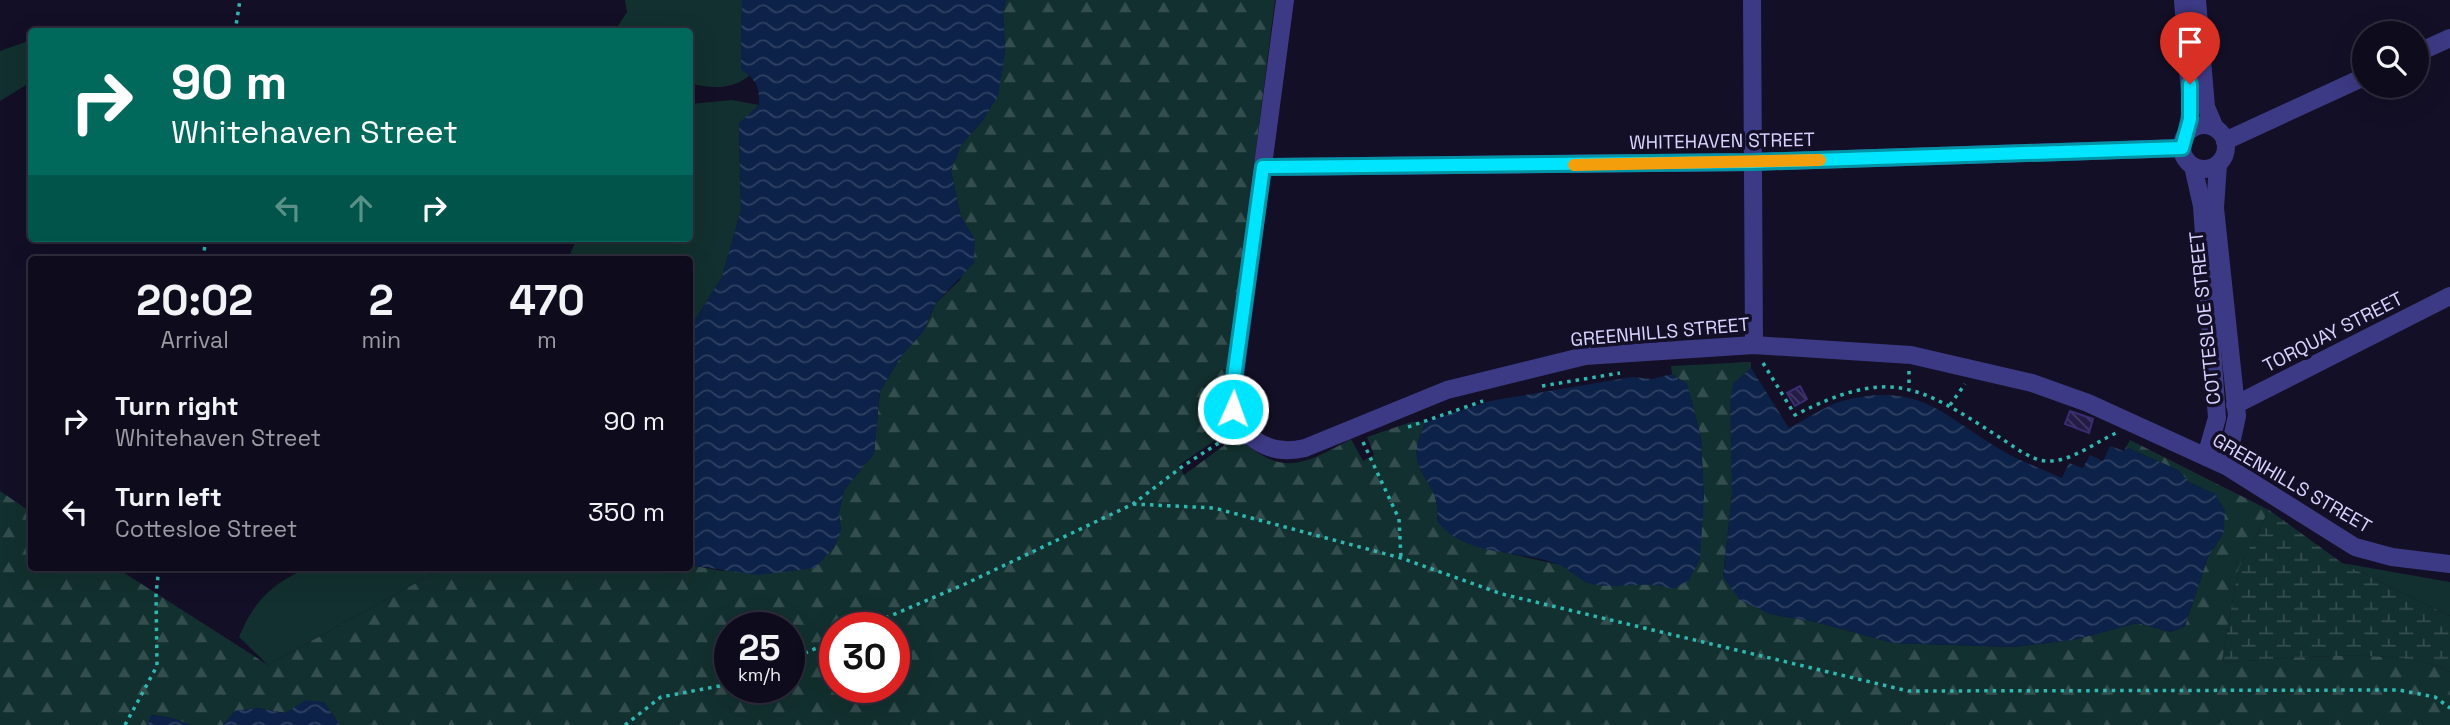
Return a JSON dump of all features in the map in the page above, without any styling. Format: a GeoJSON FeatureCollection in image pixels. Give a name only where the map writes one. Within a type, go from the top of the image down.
{"type":"FeatureCollection","features":[{"type":"Feature","properties":{"kind":"street"},"geometry":{"type":"LineString","coordinates":[[1242,429],[1233,409],[1233,385],[1285,0]]}},
{"type":"Feature","properties":{"kind":"street"},"geometry":{"type":"LineString","coordinates":[[1752,0],[1757,351]]}},
{"type":"Feature","properties":{"kind":"street"},"geometry":{"type":"LineString","coordinates":[[2183,0],[2191,96],[2183,155],[2193,166],[2205,169],[2218,164],[2224,154],[2220,135],[2206,107],[2197,0]]}},
{"type":"Feature","properties":{"kind":"street"},"geometry":{"type":"LineString","coordinates":[[2429,48],[2450,38]]}},
{"type":"Feature","properties":{"kind":"street"},"geometry":{"type":"LineString","coordinates":[[2220,135],[2352,82]]}},
{"type":"Feature","properties":{"kind":"street"},"geometry":{"type":"LineString","coordinates":[[2184,140],[2203,125],[2220,135]]}},
{"type":"Feature","properties":{"kind":"street","name":"WHITEHAVEN STREET"},"geometry":{"type":"LineString","coordinates":[[1263,167],[1753,162],[2184,140]]}},
{"type":"Feature","properties":{"kind":"street","name":"COTTESLOE STREET"},"geometry":{"type":"LineString","coordinates":[[2218,164],[2214,208],[2236,426],[2226,466]]}},
{"type":"Feature","properties":{"kind":"street","name":"COTTESLOE STREET"},"geometry":{"type":"LineString","coordinates":[[2193,166],[2202,206],[2217,418],[2206,456]]}},
{"type":"Feature","properties":{"kind":"street","name":"TORQUAY STREET"},"geometry":{"type":"LineString","coordinates":[[2235,405],[2450,296]]}},
{"type":"Feature","properties":{"kind":"street","name":"GREENHILLS STREET"},"geometry":{"type":"LineString","coordinates":[[1242,429],[1270,449],[1293,451],[1359,434],[1447,390],[1585,356],[1757,351],[1911,355],[2032,383],[2088,403],[2226,466],[2355,547],[2392,557],[2450,564]]}},
{"type":"Feature","properties":{"kind":"path"},"geometry":{"type":"LineString","coordinates":[[236,28],[240,0]]}},
{"type":"Feature","properties":{"kind":"path"},"geometry":{"type":"LineString","coordinates":[[1757,351],[1796,415],[1834,395],[1861,388],[1907,388],[1944,401],[2018,449],[2044,461],[2061,460],[2120,430]]}},
{"type":"Feature","properties":{"kind":"path"},"geometry":{"type":"LineString","coordinates":[[1751,364],[1764,365]]}},
{"type":"Feature","properties":{"kind":"path"},"geometry":{"type":"LineString","coordinates":[[1541,386],[1621,373]]}},
{"type":"Feature","properties":{"kind":"path"},"geometry":{"type":"LineString","coordinates":[[1396,431],[1489,399]]}},
{"type":"Feature","properties":{"kind":"path"},"geometry":{"type":"LineString","coordinates":[[899,612],[1133,505],[1183,466],[1242,429]]}},
{"type":"Feature","properties":{"kind":"path"},"geometry":{"type":"LineString","coordinates":[[1359,434],[1374,438]]}},
{"type":"Feature","properties":{"kind":"path"},"geometry":{"type":"LineString","coordinates":[[1359,434],[1399,519],[1401,558]]}},
{"type":"Feature","properties":{"kind":"path"},"geometry":{"type":"LineString","coordinates":[[1133,505],[1214,508],[1401,558],[1502,594],[1908,691],[2399,690],[2435,697],[2450,708]]}},
{"type":"Feature","properties":{"kind":"path"},"geometry":{"type":"LineString","coordinates":[[125,725],[157,666],[156,593],[159,571]]}},
{"type":"Feature","properties":{"kind":"path"},"geometry":{"type":"LineString","coordinates":[[625,725],[661,697],[714,687]]}},
{"type":"Feature","properties":{"kind":"green space"},"geometry":{"type":"Polygon","coordinates":[[[625,0],[742,0],[741,69],[750,75],[729,86],[693,84],[693,28],[617,28],[627,12],[625,0]]]}},
{"type":"Feature","properties":{"kind":"green space"},"geometry":{"type":"Polygon","coordinates":[[[1006,0],[1275,0],[1224,399],[1230,430],[1179,465],[1184,475],[1237,436],[1267,458],[1293,463],[1306,461],[1351,439],[1363,461],[1374,455],[1367,437],[1411,422],[1426,422],[1417,454],[1419,465],[1434,494],[1437,521],[1479,547],[1561,565],[1587,583],[1655,582],[1704,498],[1701,437],[1687,384],[1672,374],[1671,366],[1751,362],[1751,368],[1733,384],[1732,495],[1723,576],[1770,614],[1816,622],[1893,643],[2013,647],[2073,640],[2137,623],[2171,632],[2185,626],[2208,557],[2224,532],[2215,494],[2189,482],[2178,470],[2126,447],[2130,440],[2269,510],[2238,570],[2222,662],[2372,656],[2429,663],[2450,672],[2450,725],[340,725],[324,702],[285,713],[257,708],[235,711],[223,725],[190,725],[172,718],[152,715],[148,725],[0,725],[0,491],[28,510],[28,571],[121,571],[268,665],[438,571],[693,571],[693,566],[722,571],[841,531],[839,513],[844,490],[874,454],[880,391],[902,355],[923,332],[936,303],[960,280],[975,240],[961,217],[951,171],[961,145],[983,120],[1005,53],[1003,11],[1006,0]]]}},
{"type":"Feature","properties":{"kind":"green space"},"geometry":{"type":"Polygon","coordinates":[[[28,41],[28,84],[0,101],[0,51],[28,41]]]}},
{"type":"Feature","properties":{"kind":"green space"},"geometry":{"type":"Polygon","coordinates":[[[732,100],[759,105],[739,124],[741,210],[722,277],[693,323],[693,256],[569,256],[575,242],[693,242],[693,104],[732,100]]]}},
{"type":"Feature","properties":{"kind":"green space"},"geometry":{"type":"Polygon","coordinates":[[[2269,510],[2342,563],[2450,616],[2450,672],[2429,663],[2372,656],[2222,662],[2238,570],[2269,510]]]}},
{"type":"Feature","properties":{"kind":"green space"},"geometry":{"type":"Polygon","coordinates":[[[2342,563],[2450,582],[2450,616],[2342,563]]]}},
{"type":"Feature","properties":{"kind":"green space"},"geometry":{"type":"Polygon","coordinates":[[[302,571],[438,571],[268,665],[239,637],[258,603],[285,580],[302,571]]]}},
{"type":"Feature","properties":{"kind":"water"},"geometry":{"type":"Polygon","coordinates":[[[742,0],[1006,0],[1003,11],[1005,53],[998,96],[983,120],[961,145],[951,171],[961,217],[975,240],[974,263],[936,303],[923,332],[902,355],[880,391],[874,454],[844,490],[839,513],[841,531],[835,546],[815,568],[758,575],[693,565],[693,323],[722,277],[741,210],[739,123],[759,105],[759,93],[750,76],[741,70],[742,0]]]}},
{"type":"Feature","properties":{"kind":"water"},"geometry":{"type":"Polygon","coordinates":[[[1751,368],[1789,428],[1842,401],[1870,396],[1894,396],[1914,399],[1932,406],[2008,454],[2062,478],[2069,463],[2083,468],[2090,455],[2103,461],[2110,446],[2124,451],[2126,447],[2178,470],[2189,482],[2215,494],[2225,510],[2224,532],[2208,557],[2185,626],[2171,632],[2137,623],[2073,640],[2013,647],[1893,643],[1816,622],[1770,614],[1740,600],[1723,577],[1732,495],[1730,401],[1733,384],[1751,368]]]}},
{"type":"Feature","properties":{"kind":"water"},"geometry":{"type":"Polygon","coordinates":[[[1672,374],[1687,384],[1701,437],[1704,498],[1700,559],[1688,582],[1672,589],[1651,585],[1609,586],[1588,583],[1560,565],[1494,551],[1463,541],[1449,533],[1437,521],[1434,494],[1419,465],[1417,454],[1426,422],[1490,401],[1632,377],[1652,379],[1672,374]]]}},
{"type":"Feature","properties":{"kind":"water"},"geometry":{"type":"Polygon","coordinates":[[[306,700],[324,702],[340,725],[223,725],[235,711],[257,708],[285,713],[306,700]]]}},
{"type":"Feature","properties":{"kind":"water"},"geometry":{"type":"Polygon","coordinates":[[[151,715],[173,718],[190,725],[148,725],[151,715]]]}},
{"type":"Feature","properties":{"kind":"building"},"geometry":{"type":"Polygon","coordinates":[[[1800,386],[1807,399],[1795,406],[1787,393],[1800,386]]]}},
{"type":"Feature","properties":{"kind":"building"},"geometry":{"type":"Polygon","coordinates":[[[2070,411],[2093,419],[2089,433],[2065,424],[2070,411]]]}},
{"type":"Feature","properties":{"kind":"slow traffic"},"geometry":{"type":"LineString","coordinates":[[1574,165],[1820,160]]}},
{"type":"Feature","properties":{"kind":"route"},"geometry":{"type":"LineString","coordinates":[[1233,409],[1233,385],[1263,167],[1753,162],[2182,148],[2190,119],[2190,84]]}}]}
